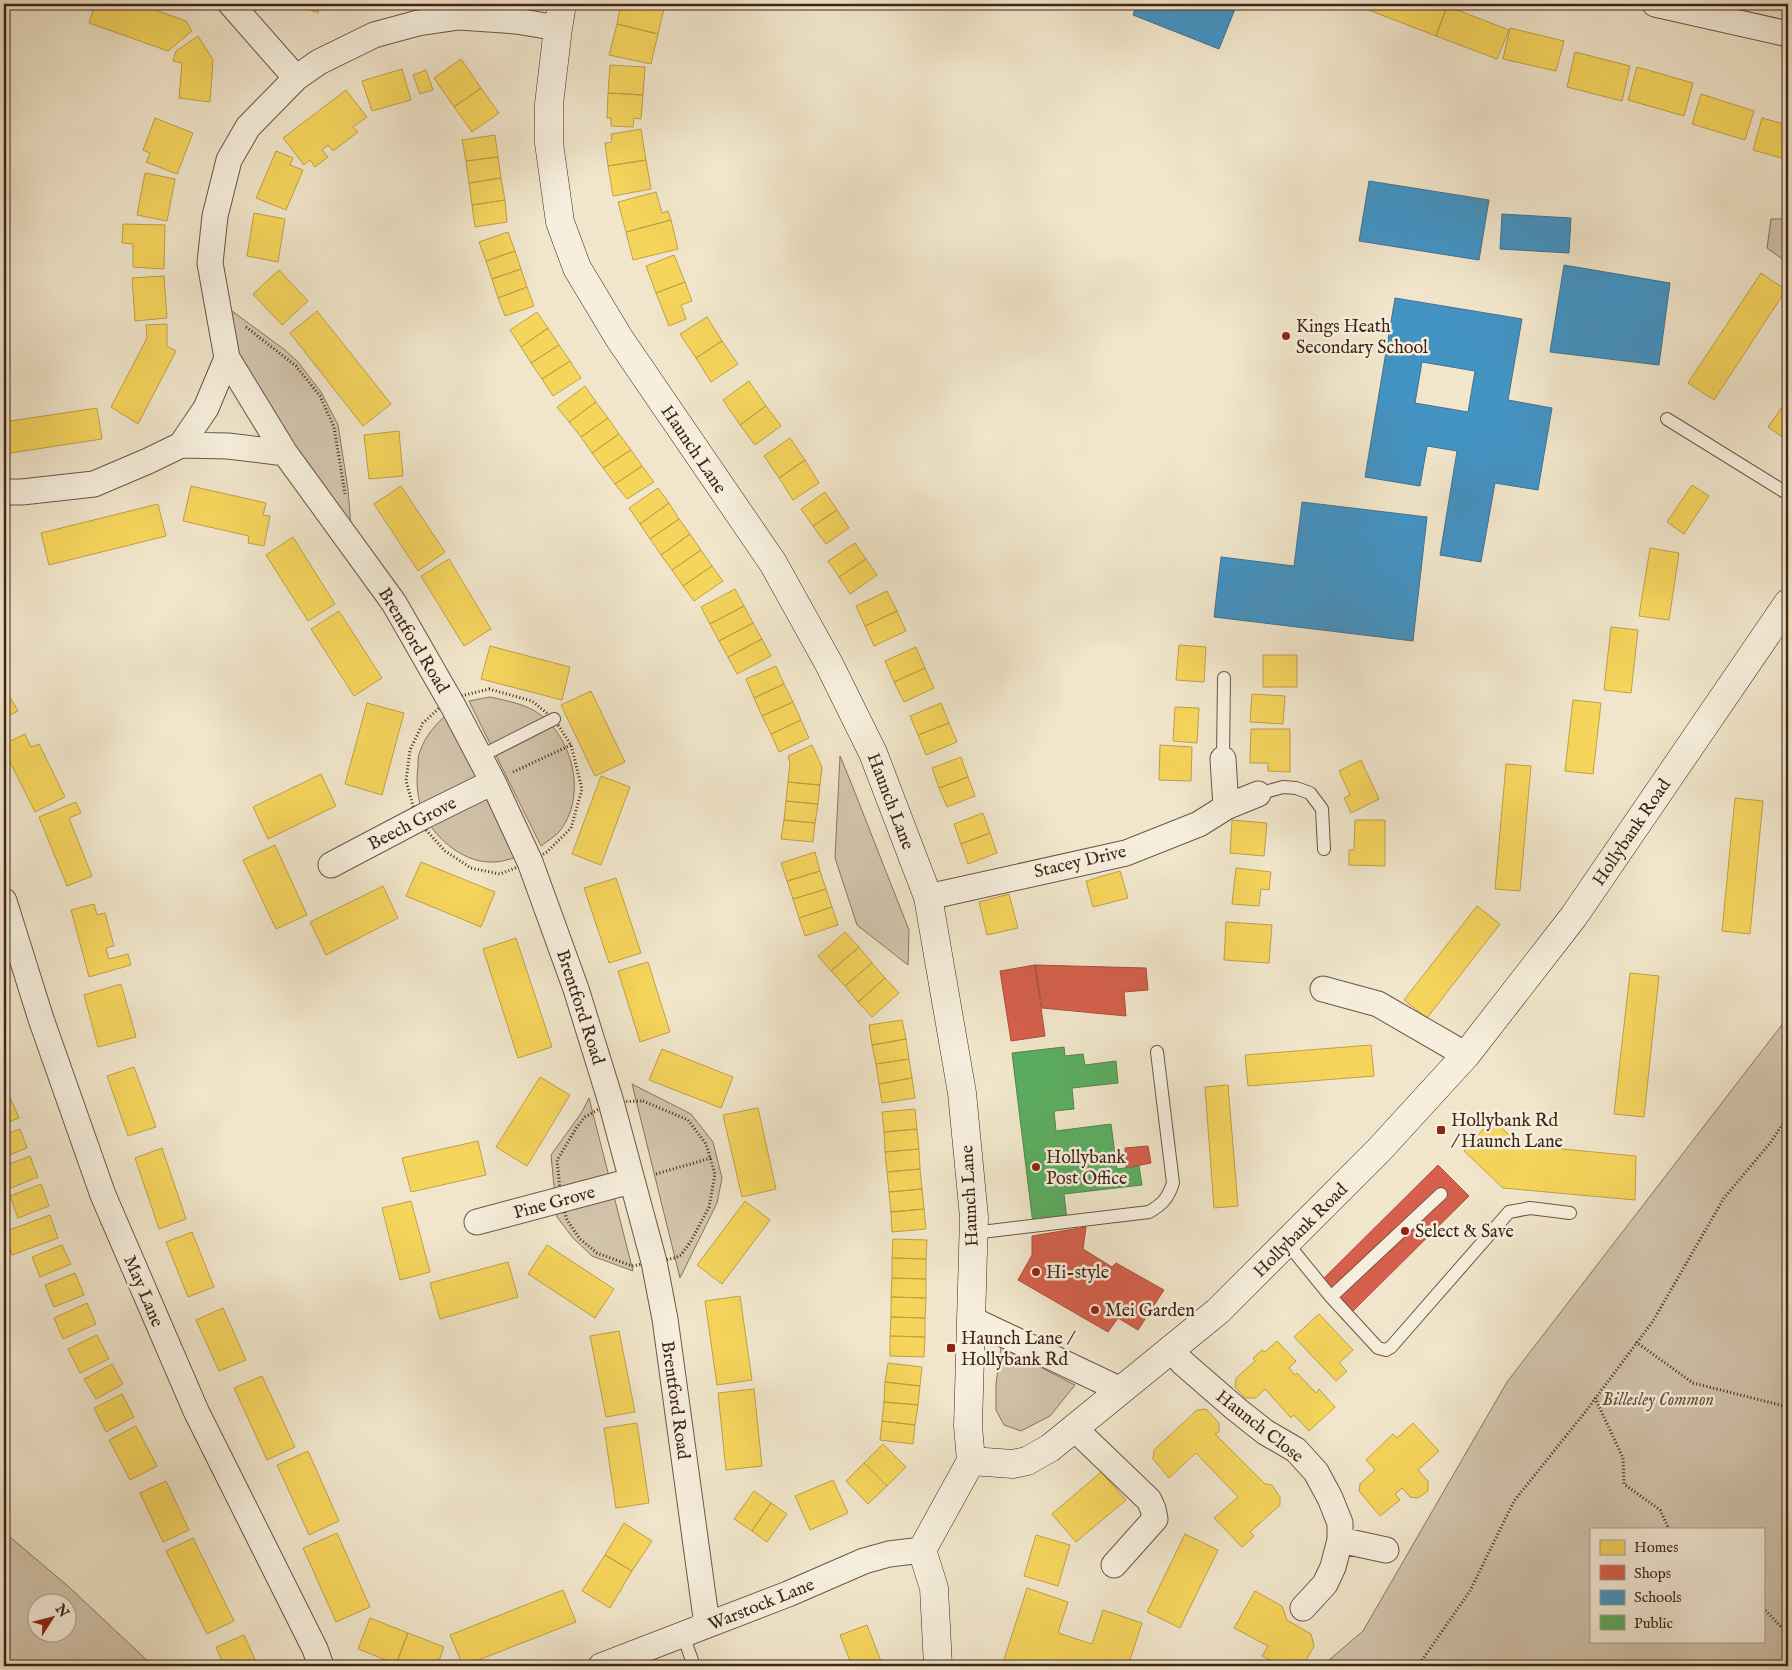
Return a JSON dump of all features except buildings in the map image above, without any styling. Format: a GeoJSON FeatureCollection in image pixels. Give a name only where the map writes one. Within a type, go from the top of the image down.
{"type":"FeatureCollection","features":[{"type":"Feature","properties":{"kind":"street"},"geometry":{"type":"LineString","coordinates":[[231,4],[296,78]]}},
{"type":"Feature","properties":{"kind":"street"},"geometry":{"type":"LineString","coordinates":[[1655,4],[1788,34]]}},
{"type":"Feature","properties":{"kind":"street","name":"Brentford Road"},"geometry":{"type":"LineString","coordinates":[[560,16],[516,21],[459,17],[418,23],[374,35],[319,62],[296,78],[248,128],[229,160],[215,216],[210,263],[227,358],[285,453],[394,602],[453,706],[493,782],[527,855],[576,989],[611,1102],[652,1254],[666,1319],[707,1625]]}},
{"type":"Feature","properties":{"kind":"street","name":"Haunch Lane"},"geometry":{"type":"LineString","coordinates":[[560,16],[549,104],[549,143],[560,222],[577,268],[618,338],[773,563],[829,664],[873,753],[928,897],[962,1093],[974,1217],[968,1426],[971,1461]]}},
{"type":"Feature","properties":{"kind":"street"},"geometry":{"type":"LineString","coordinates":[[181,445],[206,408],[227,358]]}},
{"type":"Feature","properties":{"kind":"street"},"geometry":{"type":"LineString","coordinates":[[4,492],[22,492],[94,484],[148,462],[181,445],[228,446],[285,453]]}},
{"type":"Feature","properties":{"kind":"street","name":"Hollybank Road"},"geometry":{"type":"LineString","coordinates":[[971,1461],[1013,1464],[1027,1461],[1050,1448],[1218,1311],[1380,1150],[1466,1055],[1574,916],[1788,604]]}},
{"type":"Feature","properties":{"kind":"street"},"geometry":{"type":"LineString","coordinates":[[1224,759],[1226,807]]}},
{"type":"Feature","properties":{"kind":"street","name":"Beech Grove"},"geometry":{"type":"LineString","coordinates":[[332,865],[493,782]]}},
{"type":"Feature","properties":{"kind":"street","name":"Stacey Drive"},"geometry":{"type":"LineString","coordinates":[[928,897],[1126,853],[1199,824],[1226,807],[1258,794]]}},
{"type":"Feature","properties":{"kind":"street","name":"May Lane"},"geometry":{"type":"LineString","coordinates":[[4,901],[42,1019],[103,1196],[196,1411],[315,1649],[321,1666]]}},
{"type":"Feature","properties":{"kind":"street"},"geometry":{"type":"LineString","coordinates":[[1323,989],[1378,1004],[1466,1055]]}},
{"type":"Feature","properties":{"kind":"street","name":"Pine Grove"},"geometry":{"type":"LineString","coordinates":[[476,1222],[632,1181]]}},
{"type":"Feature","properties":{"kind":"street"},"geometry":{"type":"LineString","coordinates":[[971,1319],[1121,1390]]}},
{"type":"Feature","properties":{"kind":"street","name":"Haunch Close"},"geometry":{"type":"LineString","coordinates":[[1171,1350],[1183,1363],[1236,1409],[1265,1432],[1296,1450],[1316,1472],[1330,1498],[1340,1523],[1340,1540],[1333,1567],[1325,1584],[1303,1608]]}},
{"type":"Feature","properties":{"kind":"street"},"geometry":{"type":"LineString","coordinates":[[1074,1428],[1150,1500],[1154,1509],[1155,1519],[1114,1565]]}},
{"type":"Feature","properties":{"kind":"street"},"geometry":{"type":"LineString","coordinates":[[938,1666],[934,1588],[922,1550],[971,1461]]}},
{"type":"Feature","properties":{"kind":"street"},"geometry":{"type":"LineString","coordinates":[[1340,1540],[1386,1550]]}},
{"type":"Feature","properties":{"kind":"street","name":"Warstock Lane"},"geometry":{"type":"LineString","coordinates":[[601,1666],[788,1594],[864,1562],[888,1554],[922,1550]]}},
{"type":"Feature","properties":{"kind":"lane"},"geometry":{"type":"LineString","coordinates":[[1666,419],[1788,494]]}},
{"type":"Feature","properties":{"kind":"lane"},"geometry":{"type":"LineString","coordinates":[[1224,678],[1224,759]]}},
{"type":"Feature","properties":{"kind":"lane"},"geometry":{"type":"LineString","coordinates":[[480,757],[554,719]]}},
{"type":"Feature","properties":{"kind":"lane"},"geometry":{"type":"LineString","coordinates":[[1258,794],[1283,787],[1296,788],[1310,793],[1322,809],[1324,850]]}},
{"type":"Feature","properties":{"kind":"lane"},"geometry":{"type":"LineString","coordinates":[[973,1233],[1149,1212],[1161,1206],[1168,1197],[1173,1183],[1157,1052]]}},
{"type":"Feature","properties":{"kind":"lane"},"geometry":{"type":"LineString","coordinates":[[1331,1297],[1441,1194]]}},
{"type":"Feature","properties":{"kind":"lane"},"geometry":{"type":"LineString","coordinates":[[1287,1244],[1331,1297],[1378,1348],[1386,1350],[1391,1348],[1509,1212],[1530,1208],[1570,1213]]}},
{"type":"Feature","properties":{"kind":"lane"},"geometry":{"type":"LineString","coordinates":[[683,1635],[694,1666]]}},
{"type":"Feature","properties":{"kind":"path"},"geometry":{"type":"LineString","coordinates":[[216,303],[296,366],[320,396],[334,427],[345,492],[343,532]]}},
{"type":"Feature","properties":{"kind":"path"},"geometry":{"type":"LineString","coordinates":[[493,782],[571,745]]}},
{"type":"Feature","properties":{"kind":"path"},"geometry":{"type":"LineString","coordinates":[[1788,1066],[1784,1069],[1788,1084]]}},
{"type":"Feature","properties":{"kind":"path"},"geometry":{"type":"LineString","coordinates":[[1418,1666],[1470,1591],[1514,1501],[1595,1398],[1652,1321],[1724,1198],[1771,1142],[1788,1116]]}},
{"type":"Feature","properties":{"kind":"path"},"geometry":{"type":"LineString","coordinates":[[632,1181],[710,1158]]}},
{"type":"Feature","properties":{"kind":"path"},"geometry":{"type":"LineString","coordinates":[[1636,1342],[1693,1383],[1788,1407]]}},
{"type":"Feature","properties":{"kind":"path"},"geometry":{"type":"LineString","coordinates":[[1595,1398],[1623,1458],[1624,1484],[1660,1510],[1669,1528]]}},
{"type":"Feature","properties":{"kind":"path"},"geometry":{"type":"LineString","coordinates":[[1764,1609],[1788,1634]]}},
{"type":"Feature","properties":{"kind":"green space"},"geometry":{"type":"Polygon","coordinates":[[[1771,219],[1788,219],[1788,263],[1767,248],[1771,219]]]}},
{"type":"Feature","properties":{"kind":"green space"},"geometry":{"type":"Polygon","coordinates":[[[224,305],[285,350],[298,362],[321,392],[338,425],[348,489],[351,527],[294,448],[235,354],[224,305]]]}},
{"type":"Feature","properties":{"kind":"green space"},"geometry":{"type":"Polygon","coordinates":[[[490,697],[523,706],[541,715],[562,739],[569,754],[573,770],[573,803],[568,818],[559,832],[541,846],[469,701],[490,697]]]}},
{"type":"Feature","properties":{"kind":"green space"},"geometry":{"type":"Polygon","coordinates":[[[447,714],[517,857],[500,862],[483,862],[463,855],[453,849],[436,833],[424,815],[418,791],[419,754],[428,735],[447,714]]]}},
{"type":"Feature","properties":{"kind":"green space"},"geometry":{"type":"Polygon","coordinates":[[[840,756],[909,930],[908,965],[857,925],[835,858],[840,756]]]}},
{"type":"Feature","properties":{"kind":"green space","name":"Billesley Common"},"geometry":{"type":"Polygon","coordinates":[[[1788,1017],[1788,1666],[1322,1666],[1363,1631],[1507,1382],[1788,1017]]]}},
{"type":"Feature","properties":{"kind":"green space"},"geometry":{"type":"Polygon","coordinates":[[[632,1084],[691,1114],[713,1142],[722,1178],[717,1203],[680,1278],[632,1084]]]}},
{"type":"Feature","properties":{"kind":"green space"},"geometry":{"type":"Polygon","coordinates":[[[589,1098],[633,1271],[592,1256],[573,1238],[557,1217],[551,1155],[582,1112],[589,1098]]]}},
{"type":"Feature","properties":{"kind":"green space"},"geometry":{"type":"Polygon","coordinates":[[[1001,1347],[1075,1385],[1050,1416],[1021,1431],[1004,1425],[996,1410],[996,1384],[1001,1347]]]}},
{"type":"Feature","properties":{"kind":"green space"},"geometry":{"type":"Polygon","coordinates":[[[4,1532],[74,1592],[28,1592],[28,1642],[78,1642],[78,1595],[153,1666],[4,1666],[4,1532]]]}},
{"type":"Feature","properties":{"kind":"place","name":"Kings Heath Secondary School"},"geometry":{"type":"Point","coordinates":[1286,336]}},
{"type":"Feature","properties":{"kind":"place","name":"Hollybank Rd / Haunch Lane"},"geometry":{"type":"Point","coordinates":[1441,1130]}},
{"type":"Feature","properties":{"kind":"place","name":"Hollybank Post Office"},"geometry":{"type":"Point","coordinates":[1036,1167]}},
{"type":"Feature","properties":{"kind":"place","name":"Select & Save"},"geometry":{"type":"Point","coordinates":[1405,1231]}},
{"type":"Feature","properties":{"kind":"place","name":"Hi-style"},"geometry":{"type":"Point","coordinates":[1036,1272]}},
{"type":"Feature","properties":{"kind":"place","name":"Mei Garden"},"geometry":{"type":"Point","coordinates":[1095,1310]}},
{"type":"Feature","properties":{"kind":"place","name":"Haunch Lane / Hollybank Rd"},"geometry":{"type":"Point","coordinates":[951,1348]}}]}
